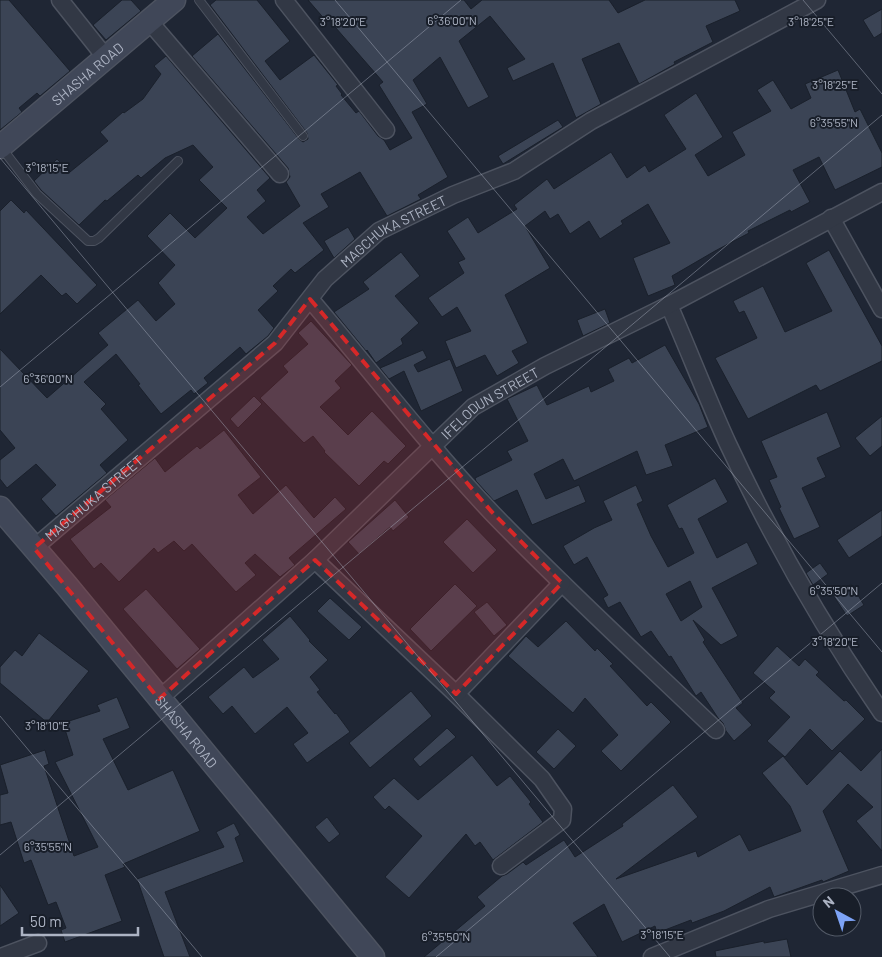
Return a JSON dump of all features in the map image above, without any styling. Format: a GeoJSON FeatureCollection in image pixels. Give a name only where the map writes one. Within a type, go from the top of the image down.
{"type":"FeatureCollection","features":[{"type":"Feature","properties":{"kind":"street"},"geometry":{"type":"LineString","coordinates":[[60,0],[106,58]]}},
{"type":"Feature","properties":{"kind":"street","name":"SHASHA ROAD"},"geometry":{"type":"LineString","coordinates":[[0,147],[174,0]]}},
{"type":"Feature","properties":{"kind":"street"},"geometry":{"type":"LineString","coordinates":[[284,0],[386,130]]}},
{"type":"Feature","properties":{"kind":"street","name":"MAGCHUKA STREET"},"geometry":{"type":"LineString","coordinates":[[34,548],[275,343],[325,279],[379,231],[453,195],[514,171],[591,121],[817,0]]}},
{"type":"Feature","properties":{"kind":"street"},"geometry":{"type":"LineString","coordinates":[[149,21],[280,174]]}},
{"type":"Feature","properties":{"kind":"street","name":"IFELODUN STREET"},"geometry":{"type":"LineString","coordinates":[[159,700],[315,560],[473,407],[545,366],[669,305],[882,192]]}},
{"type":"Feature","properties":{"kind":"street"},"geometry":{"type":"LineString","coordinates":[[831,218],[882,309]]}},
{"type":"Feature","properties":{"kind":"street"},"geometry":{"type":"LineString","coordinates":[[310,299],[432,445],[491,511],[562,583],[716,730]]}},
{"type":"Feature","properties":{"kind":"street"},"geometry":{"type":"LineString","coordinates":[[669,305],[728,443],[763,514],[808,598],[882,713]]}},
{"type":"Feature","properties":{"kind":"street","name":"SHASHA ROAD"},"geometry":{"type":"LineString","coordinates":[[0,508],[67,586],[159,700],[373,957]]}},
{"type":"Feature","properties":{"kind":"street"},"geometry":{"type":"LineString","coordinates":[[315,560],[542,779],[563,809],[562,820],[501,866]]}},
{"type":"Feature","properties":{"kind":"street"},"geometry":{"type":"LineString","coordinates":[[456,694],[562,583]]}},
{"type":"Feature","properties":{"kind":"street"},"geometry":{"type":"LineString","coordinates":[[652,957],[769,910],[882,875]]}},
{"type":"Feature","properties":{"kind":"street"},"geometry":{"type":"LineString","coordinates":[[2,957],[38,943]]}},
{"type":"Feature","properties":{"kind":"lane"},"geometry":{"type":"LineString","coordinates":[[199,0],[303,136]]}},
{"type":"Feature","properties":{"kind":"lane"},"geometry":{"type":"LineString","coordinates":[[0,147],[37,194],[88,241],[94,242],[178,161]]}},
{"type":"Feature","properties":{"kind":"highlighted area"},"geometry":{"type":"Polygon","coordinates":[[[310,299],[491,511],[562,583],[456,694],[315,560],[159,699],[34,548],[275,343],[310,299]]]}},
{"type":"Feature","properties":{"kind":"building"},"geometry":{"type":"Polygon","coordinates":[[[0,0],[9,0],[70,71],[40,96],[37,93],[19,108],[22,112],[0,130],[0,0]]]}},
{"type":"Feature","properties":{"kind":"building"},"geometry":{"type":"Polygon","coordinates":[[[122,0],[131,0],[141,11],[106,40],[93,25],[122,0]]]}},
{"type":"Feature","properties":{"kind":"building"},"geometry":{"type":"Polygon","coordinates":[[[216,0],[257,0],[290,41],[265,61],[280,80],[314,55],[338,85],[336,86],[341,95],[356,113],[359,111],[378,136],[384,140],[390,150],[412,138],[379,85],[383,82],[329,20],[327,22],[308,0],[464,0],[471,9],[482,0],[609,0],[618,13],[645,0],[735,0],[740,11],[706,26],[713,42],[674,62],[675,64],[639,84],[619,43],[582,59],[601,104],[576,118],[553,63],[513,81],[507,68],[525,59],[490,16],[459,41],[489,97],[468,108],[440,57],[413,80],[427,104],[412,112],[448,177],[418,195],[421,199],[387,216],[360,172],[321,194],[329,207],[303,223],[324,250],[295,273],[291,269],[273,286],[278,291],[258,310],[274,328],[268,336],[246,354],[240,347],[204,378],[208,383],[194,394],[191,390],[161,414],[116,354],[84,382],[106,404],[101,409],[128,440],[100,465],[107,473],[56,516],[41,499],[56,485],[36,464],[7,488],[0,479],[0,460],[15,448],[0,430],[0,349],[47,398],[108,345],[98,333],[138,300],[156,321],[175,304],[158,283],[175,265],[147,236],[170,213],[195,238],[227,208],[199,180],[213,167],[193,145],[165,158],[141,178],[138,175],[107,201],[105,200],[79,225],[41,190],[34,181],[57,159],[70,172],[108,141],[100,132],[123,112],[143,99],[161,74],[154,66],[166,56],[270,178],[257,190],[266,201],[247,217],[263,234],[300,206],[286,182],[290,177],[288,168],[192,56],[218,34],[299,139],[303,142],[308,139],[307,133],[210,5],[216,0]]]}},
{"type":"Feature","properties":{"kind":"building"},"geometry":{"type":"Polygon","coordinates":[[[882,9],[882,33],[874,38],[863,20],[882,9]]]}},
{"type":"Feature","properties":{"kind":"building"},"geometry":{"type":"Polygon","coordinates":[[[838,70],[855,112],[860,109],[882,153],[882,167],[835,190],[819,157],[793,170],[810,202],[748,231],[749,233],[672,276],[675,285],[648,296],[633,258],[670,243],[648,204],[621,221],[623,224],[600,239],[589,221],[570,234],[558,214],[550,219],[545,211],[525,226],[550,268],[505,295],[528,343],[512,351],[519,363],[497,376],[485,355],[456,368],[445,341],[471,331],[457,307],[442,317],[428,298],[464,273],[458,262],[465,259],[447,231],[468,217],[478,233],[517,209],[514,205],[547,179],[554,189],[611,152],[627,178],[645,165],[649,172],[686,149],[664,115],[696,93],[723,137],[695,155],[708,176],[745,155],[732,132],[771,111],[757,90],[773,80],[791,109],[811,98],[805,84],[838,70]]]}},
{"type":"Feature","properties":{"kind":"building"},"geometry":{"type":"Polygon","coordinates":[[[558,120],[563,127],[503,164],[498,156],[558,120]]]}},
{"type":"Feature","properties":{"kind":"building"},"geometry":{"type":"Polygon","coordinates":[[[11,200],[24,213],[26,210],[97,285],[77,304],[66,293],[62,296],[41,275],[0,314],[0,211],[11,200]]]}},
{"type":"Feature","properties":{"kind":"building"},"geometry":{"type":"Polygon","coordinates":[[[348,227],[355,239],[334,258],[324,241],[348,227]]]}},
{"type":"Feature","properties":{"kind":"building"},"geometry":{"type":"Polygon","coordinates":[[[829,250],[882,346],[882,361],[820,391],[816,385],[748,419],[715,358],[757,338],[744,311],[739,313],[733,301],[763,286],[785,332],[832,311],[806,263],[829,250]]]}},
{"type":"Feature","properties":{"kind":"building"},"geometry":{"type":"Polygon","coordinates":[[[401,252],[420,276],[395,296],[419,323],[401,339],[403,344],[376,363],[334,312],[369,289],[363,282],[401,252]]]}},
{"type":"Feature","properties":{"kind":"building"},"geometry":{"type":"Polygon","coordinates":[[[605,309],[610,323],[583,336],[577,320],[605,309]]]}},
{"type":"Feature","properties":{"kind":"building"},"geometry":{"type":"Polygon","coordinates":[[[311,321],[352,365],[335,381],[341,388],[320,407],[348,435],[372,411],[406,446],[388,464],[384,461],[359,486],[324,452],[313,436],[304,443],[260,398],[288,372],[283,366],[308,344],[298,333],[311,321]]]}},
{"type":"Feature","properties":{"kind":"building"},"geometry":{"type":"Polygon","coordinates":[[[665,345],[699,404],[708,427],[665,445],[673,466],[646,475],[637,451],[574,481],[563,459],[534,474],[546,499],[579,485],[586,502],[532,525],[517,490],[494,501],[476,481],[475,478],[512,460],[507,451],[528,441],[507,399],[537,385],[547,405],[589,386],[591,392],[614,381],[608,369],[629,358],[632,363],[665,345]]]}},
{"type":"Feature","properties":{"kind":"building"},"geometry":{"type":"Polygon","coordinates":[[[423,350],[427,358],[414,365],[418,372],[450,359],[463,391],[421,411],[404,371],[389,379],[380,368],[423,350]]]}},
{"type":"Feature","properties":{"kind":"building"},"geometry":{"type":"Polygon","coordinates":[[[254,396],[262,404],[238,428],[230,419],[254,396]]]}},
{"type":"Feature","properties":{"kind":"building"},"geometry":{"type":"Polygon","coordinates":[[[827,412],[841,447],[817,458],[826,477],[802,488],[820,527],[794,539],[779,508],[781,507],[769,480],[777,477],[761,441],[827,412]]]}},
{"type":"Feature","properties":{"kind":"building"},"geometry":{"type":"Polygon","coordinates":[[[882,416],[882,446],[870,456],[855,438],[882,416]]]}},
{"type":"Feature","properties":{"kind":"building"},"geometry":{"type":"Polygon","coordinates":[[[224,430],[261,477],[238,495],[253,514],[286,485],[314,518],[335,497],[346,509],[289,558],[295,565],[280,577],[255,554],[245,563],[256,575],[236,592],[192,544],[184,551],[174,541],[158,553],[154,548],[119,582],[101,563],[94,569],[70,539],[111,507],[105,500],[155,458],[165,472],[197,446],[200,449],[224,430]]]}},
{"type":"Feature","properties":{"kind":"building"},"geometry":{"type":"Polygon","coordinates":[[[715,478],[728,502],[698,519],[717,558],[747,542],[758,564],[712,588],[738,636],[721,645],[693,620],[705,640],[703,642],[743,703],[736,708],[752,725],[734,741],[701,692],[696,696],[671,656],[669,657],[651,631],[641,637],[620,602],[608,608],[603,598],[608,595],[587,557],[574,565],[563,546],[612,520],[603,501],[636,485],[643,501],[637,504],[651,536],[668,567],[694,553],[682,528],[679,529],[667,505],[715,478]],[[690,581],[666,594],[681,621],[702,607],[690,581]]]}},
{"type":"Feature","properties":{"kind":"building"},"geometry":{"type":"Polygon","coordinates":[[[395,500],[409,517],[393,531],[390,527],[359,554],[348,542],[395,500]]]}},
{"type":"Feature","properties":{"kind":"building"},"geometry":{"type":"Polygon","coordinates":[[[882,510],[882,536],[849,558],[837,540],[882,510]]]}},
{"type":"Feature","properties":{"kind":"building"},"geometry":{"type":"Polygon","coordinates":[[[467,519],[497,550],[473,573],[443,542],[467,519]]]}},
{"type":"Feature","properties":{"kind":"building"},"geometry":{"type":"Polygon","coordinates":[[[820,563],[828,574],[813,585],[806,573],[820,563]]]}},
{"type":"Feature","properties":{"kind":"building"},"geometry":{"type":"Polygon","coordinates":[[[455,584],[477,606],[431,651],[410,629],[455,584]]]}},
{"type":"Feature","properties":{"kind":"building"},"geometry":{"type":"Polygon","coordinates":[[[851,584],[864,605],[847,616],[833,595],[851,584]]]}},
{"type":"Feature","properties":{"kind":"building"},"geometry":{"type":"Polygon","coordinates":[[[146,589],[200,649],[177,669],[123,609],[146,589]]]}},
{"type":"Feature","properties":{"kind":"building"},"geometry":{"type":"Polygon","coordinates":[[[330,598],[362,627],[349,640],[317,611],[330,598]]]}},
{"type":"Feature","properties":{"kind":"building"},"geometry":{"type":"Polygon","coordinates":[[[487,602],[507,625],[494,636],[474,612],[487,602]]]}},
{"type":"Feature","properties":{"kind":"building"},"geometry":{"type":"Polygon","coordinates":[[[290,616],[309,641],[328,660],[310,677],[320,690],[317,692],[350,732],[307,763],[293,744],[308,733],[287,707],[255,734],[232,706],[223,714],[208,697],[244,667],[253,678],[279,659],[262,640],[290,616]]]}},
{"type":"Feature","properties":{"kind":"building"},"geometry":{"type":"Polygon","coordinates":[[[566,621],[595,651],[597,648],[613,664],[610,666],[647,706],[651,702],[671,722],[621,771],[601,751],[618,735],[585,698],[573,713],[508,656],[526,636],[538,647],[566,621]]]}},
{"type":"Feature","properties":{"kind":"building"},"geometry":{"type":"Polygon","coordinates":[[[39,633],[89,671],[49,720],[44,720],[0,683],[0,667],[15,650],[22,656],[39,633]]]}},
{"type":"Feature","properties":{"kind":"building"},"geometry":{"type":"Polygon","coordinates":[[[777,646],[799,666],[805,659],[819,672],[816,675],[865,719],[832,751],[810,729],[785,757],[767,741],[790,717],[769,698],[775,692],[753,673],[777,646]]]}},
{"type":"Feature","properties":{"kind":"building"},"geometry":{"type":"Polygon","coordinates":[[[411,691],[432,716],[370,768],[349,743],[411,691]]]}},
{"type":"Feature","properties":{"kind":"building"},"geometry":{"type":"Polygon","coordinates":[[[117,697],[130,728],[103,739],[128,790],[173,770],[200,831],[123,864],[125,867],[105,875],[122,921],[65,942],[61,930],[66,928],[56,902],[48,905],[31,860],[24,863],[11,822],[0,825],[0,795],[8,793],[0,765],[45,750],[49,764],[44,766],[74,856],[98,847],[55,762],[73,755],[63,723],[100,711],[97,705],[117,697]]]}},
{"type":"Feature","properties":{"kind":"building"},"geometry":{"type":"Polygon","coordinates":[[[447,728],[456,737],[420,767],[413,759],[447,728]]]}},
{"type":"Feature","properties":{"kind":"building"},"geometry":{"type":"Polygon","coordinates":[[[558,729],[576,746],[554,769],[536,752],[558,729]]]}},
{"type":"Feature","properties":{"kind":"building"},"geometry":{"type":"Polygon","coordinates":[[[882,749],[882,851],[856,821],[873,807],[848,784],[823,811],[849,871],[823,882],[822,880],[774,897],[770,887],[724,911],[692,923],[691,920],[657,933],[655,926],[622,942],[604,904],[573,923],[598,957],[424,957],[485,906],[477,897],[502,876],[523,862],[526,865],[564,840],[575,857],[623,826],[622,824],[673,785],[698,817],[616,879],[696,851],[698,857],[740,834],[749,851],[801,831],[790,806],[762,773],[783,756],[807,785],[840,751],[861,771],[882,749]]]}},
{"type":"Feature","properties":{"kind":"building"},"geometry":{"type":"Polygon","coordinates":[[[472,755],[497,786],[510,776],[531,802],[529,804],[543,822],[493,860],[480,842],[475,846],[466,834],[409,898],[385,877],[422,836],[389,806],[385,810],[373,797],[394,778],[418,800],[472,755]]]}},
{"type":"Feature","properties":{"kind":"building"},"geometry":{"type":"Polygon","coordinates":[[[327,817],[340,834],[329,843],[315,827],[327,817]]]}},
{"type":"Feature","properties":{"kind":"building"},"geometry":{"type":"Polygon","coordinates":[[[234,823],[240,835],[235,838],[244,862],[165,892],[190,957],[164,957],[137,879],[224,847],[216,832],[234,823]]]}},
{"type":"Feature","properties":{"kind":"building"},"geometry":{"type":"Polygon","coordinates":[[[0,885],[19,913],[0,926],[0,885]]]}},
{"type":"Feature","properties":{"kind":"building"},"geometry":{"type":"Polygon","coordinates":[[[787,939],[791,957],[716,957],[715,951],[764,941],[764,943],[787,939]]]}}]}
